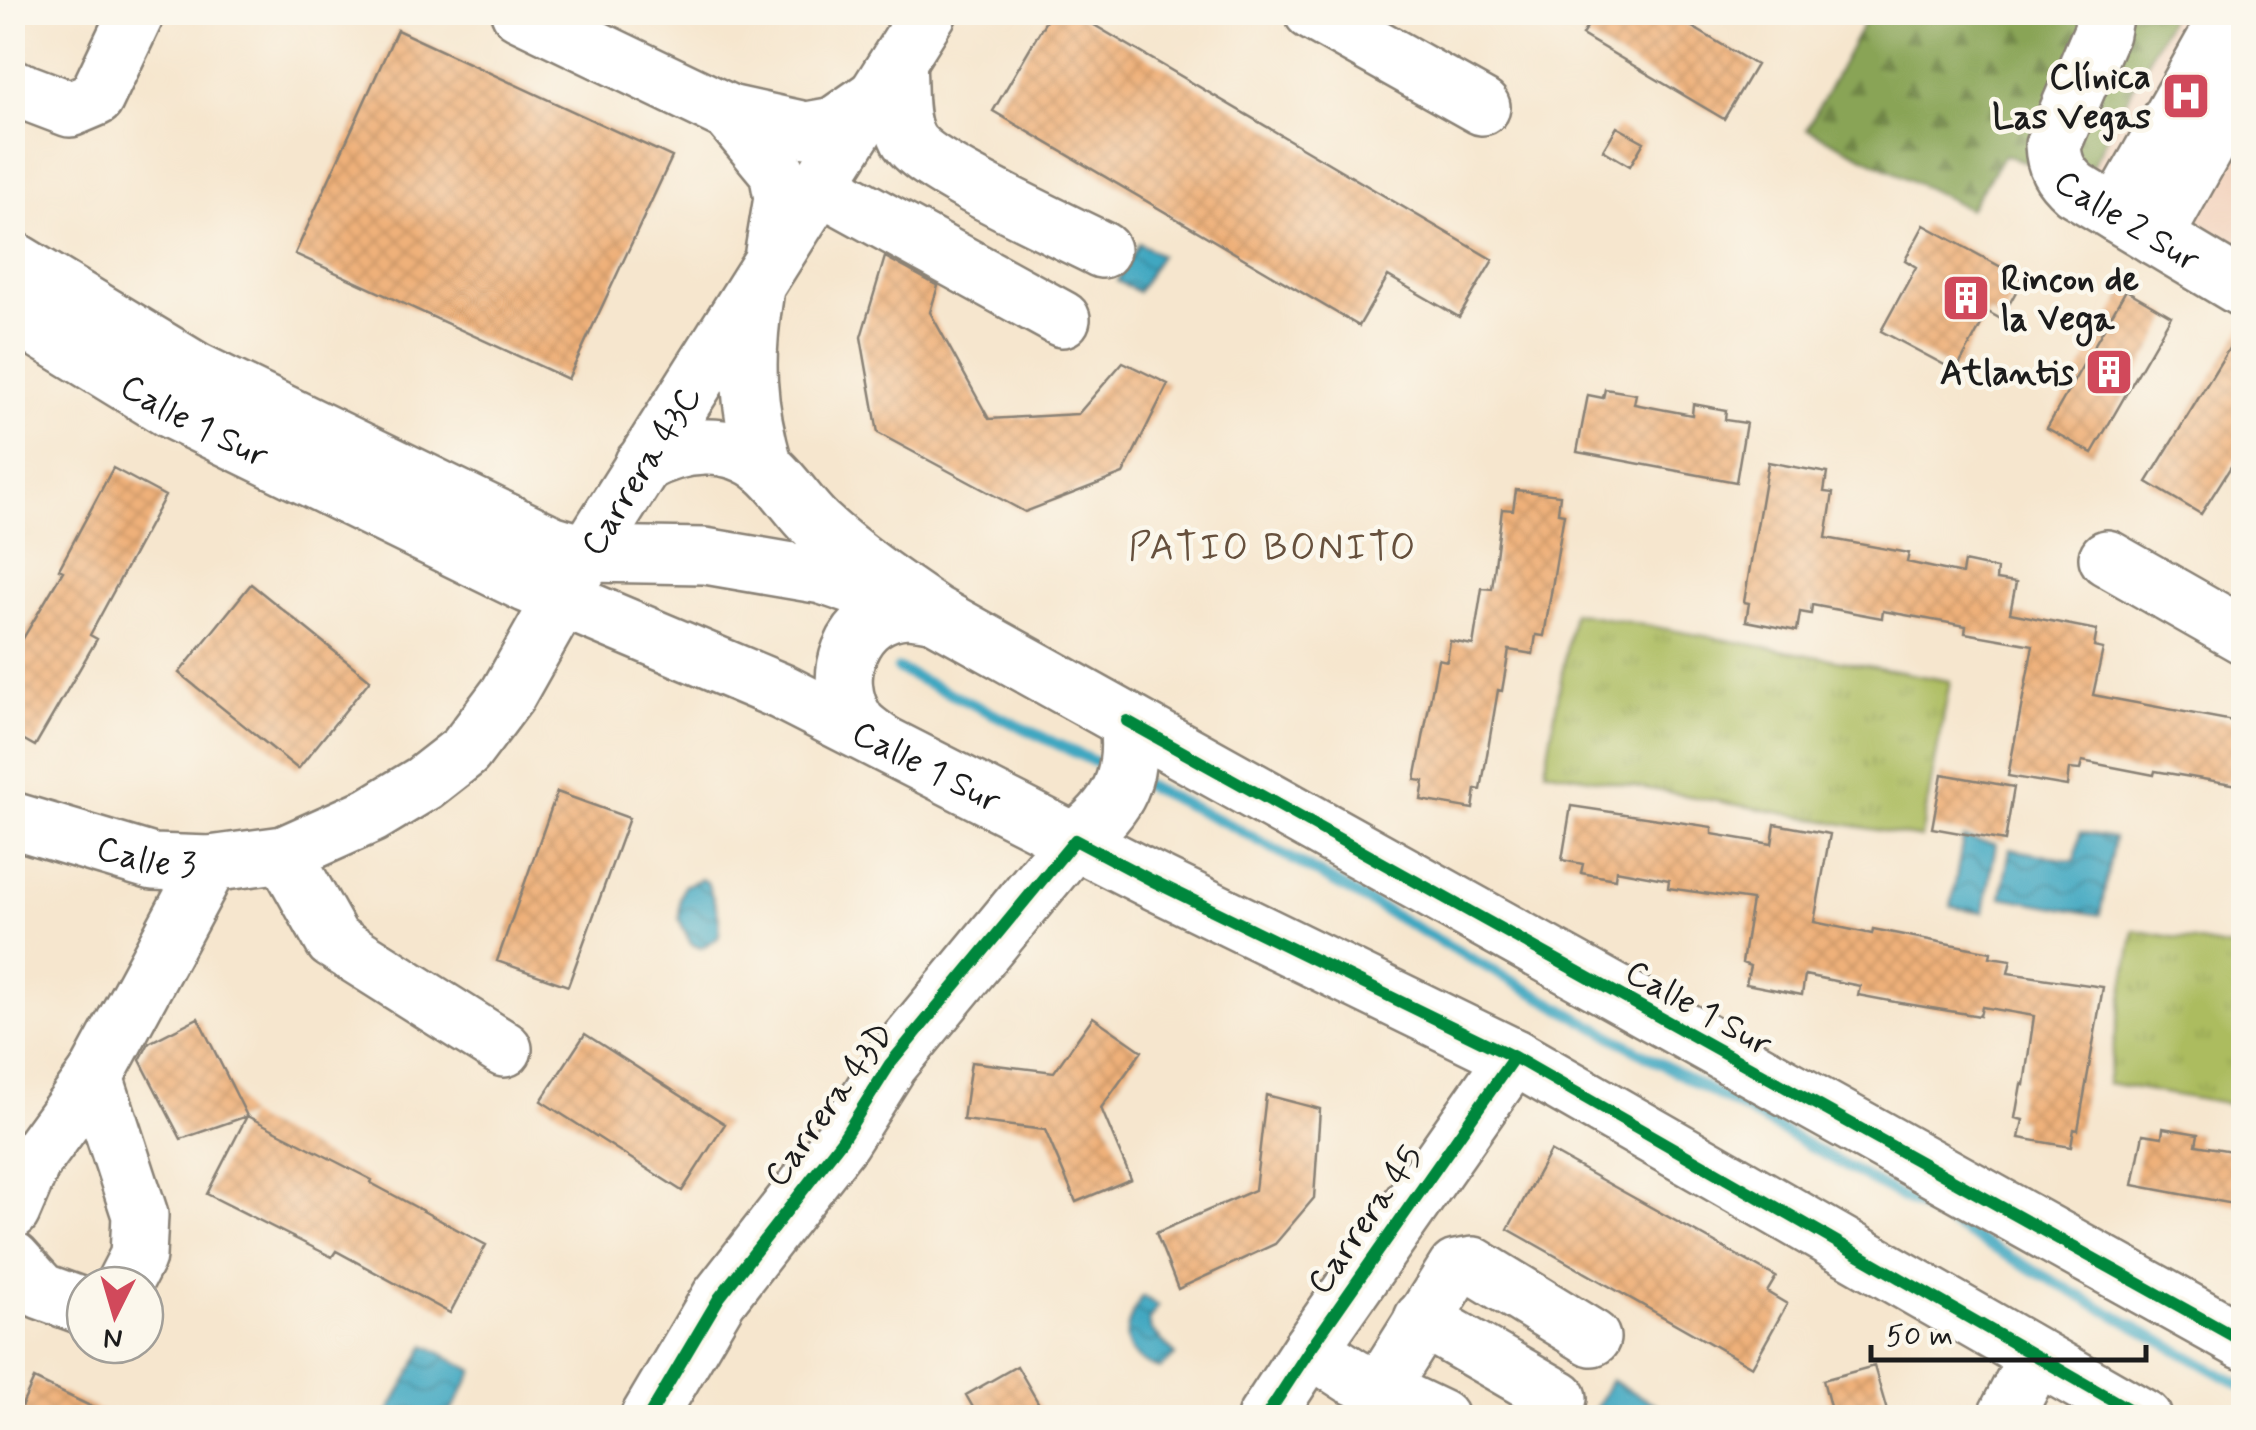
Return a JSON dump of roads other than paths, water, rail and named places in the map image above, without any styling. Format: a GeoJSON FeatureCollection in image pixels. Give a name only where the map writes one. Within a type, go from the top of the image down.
{"type":"FeatureCollection","features":[{"type":"Feature","properties":{"kind":"street"},"geometry":{"type":"LineString","coordinates":[[12,87],[70,109],[96,98],[137,12]]}},
{"type":"Feature","properties":{"kind":"street","name":"Calle 1 Sur"},"geometry":{"type":"LineString","coordinates":[[519,12],[582,26],[729,113],[806,130],[834,125],[885,80]]}},
{"type":"Feature","properties":{"kind":"street","name":"Carrera 43C"},"geometry":{"type":"LineString","coordinates":[[284,854],[370,815],[424,783],[465,751],[508,694],[642,465],[929,12]]}},
{"type":"Feature","properties":{"kind":"street"},"geometry":{"type":"LineString","coordinates":[[1312,12],[1482,107]]}},
{"type":"Feature","properties":{"kind":"street","name":"Calle 2 Sur"},"geometry":{"type":"LineString","coordinates":[[2104,12],[2101,33],[2053,145],[2054,161],[2062,178],[2244,290]]}},
{"type":"Feature","properties":{"kind":"street"},"geometry":{"type":"LineString","coordinates":[[2153,235],[2220,31],[2228,24],[2244,30]]}},
{"type":"Feature","properties":{"kind":"street"},"geometry":{"type":"LineString","coordinates":[[885,80],[909,142],[933,164],[1102,250]]}},
{"type":"Feature","properties":{"kind":"street"},"geometry":{"type":"LineString","coordinates":[[2153,235],[2236,90]]}},
{"type":"Feature","properties":{"kind":"street","name":"Calle 1 Sur"},"geometry":{"type":"LineString","coordinates":[[729,113],[777,171],[782,198],[764,271],[747,376],[752,422],[765,467]]}},
{"type":"Feature","properties":{"kind":"street"},"geometry":{"type":"LineString","coordinates":[[2153,235],[2239,163]]}},
{"type":"Feature","properties":{"kind":"street"},"geometry":{"type":"LineString","coordinates":[[818,185],[1062,318]]}},
{"type":"Feature","properties":{"kind":"street","name":"Calle 1 Sur"},"geometry":{"type":"LineString","coordinates":[[12,259],[195,370],[551,543],[574,576]]}},
{"type":"Feature","properties":{"kind":"street","name":"Calle 1 Sur"},"geometry":{"type":"LineString","coordinates":[[12,313],[170,410],[574,576],[883,744],[1514,1057],[2144,1418]]}},
{"type":"Feature","properties":{"kind":"street","name":"Calle 1 Sur"},"geometry":{"type":"LineString","coordinates":[[642,465],[665,452],[690,447],[716,447],[742,454],[765,467],[815,523],[872,572],[935,614],[2244,1342]]}},
{"type":"Feature","properties":{"kind":"street","name":"Calle 1 Sur"},"geometry":{"type":"LineString","coordinates":[[574,576],[705,556],[803,573],[935,614]]}},
{"type":"Feature","properties":{"kind":"street"},"geometry":{"type":"LineString","coordinates":[[2107,558],[2244,636]]}},
{"type":"Feature","properties":{"kind":"street"},"geometry":{"type":"LineString","coordinates":[[883,744],[859,725],[844,698],[843,668],[854,640],[876,620],[905,610],[935,614]]}},
{"type":"Feature","properties":{"kind":"street","name":"Carrera 43D"},"geometry":{"type":"LineString","coordinates":[[648,1418],[719,1298],[842,1140],[890,1064],[1075,840],[1106,812],[1126,776],[1130,749],[1128,721]]}},
{"type":"Feature","properties":{"kind":"street","name":"Calle 3"},"geometry":{"type":"LineString","coordinates":[[12,820],[153,862],[210,864],[284,854]]}},
{"type":"Feature","properties":{"kind":"street"},"geometry":{"type":"LineString","coordinates":[[284,854],[333,942],[504,1049]]}},
{"type":"Feature","properties":{"kind":"street"},"geometry":{"type":"LineString","coordinates":[[12,1211],[33,1162],[96,1077],[210,864]]}},
{"type":"Feature","properties":{"kind":"street","name":"Carrera 45"},"geometry":{"type":"LineString","coordinates":[[1266,1418],[1514,1057]]}},
{"type":"Feature","properties":{"kind":"street"},"geometry":{"type":"LineString","coordinates":[[96,1077],[140,1215],[138,1256],[133,1265]]}},
{"type":"Feature","properties":{"kind":"street"},"geometry":{"type":"LineString","coordinates":[[12,1259],[42,1291],[65,1300]]}},
{"type":"Feature","properties":{"kind":"street"},"geometry":{"type":"LineString","coordinates":[[1380,1389],[1456,1268],[1473,1264],[1592,1338]]}},
{"type":"Feature","properties":{"kind":"street"},"geometry":{"type":"LineString","coordinates":[[1422,1318],[1559,1398]]}},
{"type":"Feature","properties":{"kind":"street"},"geometry":{"type":"LineString","coordinates":[[1310,1349],[1440,1418]]}},
{"type":"Feature","properties":{"kind":"street"},"geometry":{"type":"LineString","coordinates":[[2005,1418],[2036,1357]]}},
{"type":"Feature","properties":{"kind":"water"},"geometry":{"type":"Polygon","coordinates":[[[1139,243],[1160,255],[1138,292],[1117,281],[1139,243]]]}},
{"type":"Feature","properties":{"kind":"water"},"geometry":{"type":"Polygon","coordinates":[[[2080,832],[2114,838],[2100,915],[2001,897],[2010,849],[2075,861],[2080,832]]]}},
{"type":"Feature","properties":{"kind":"water"},"geometry":{"type":"Polygon","coordinates":[[[1963,838],[1996,844],[1984,912],[1951,907],[1963,838]]]}},
{"type":"Feature","properties":{"kind":"water"},"geometry":{"type":"Polygon","coordinates":[[[701,879],[707,882],[720,924],[718,938],[701,948],[691,944],[679,919],[684,886],[701,879]]]}},
{"type":"Feature","properties":{"kind":"water"},"geometry":{"type":"Polygon","coordinates":[[[1143,1296],[1158,1306],[1149,1320],[1151,1330],[1176,1355],[1160,1369],[1129,1349],[1127,1330],[1143,1296]]]}},
{"type":"Feature","properties":{"kind":"water"},"geometry":{"type":"Polygon","coordinates":[[[426,1345],[474,1371],[448,1417],[386,1417],[426,1345]]]}},
{"type":"Feature","properties":{"kind":"water"},"geometry":{"type":"Polygon","coordinates":[[[1611,1380],[1657,1405],[1651,1417],[1591,1417],[1611,1380]]]}},
{"type":"Feature","properties":{"kind":"waterway"},"geometry":{"type":"LineString","coordinates":[[898,669],[1112,770]]}},
{"type":"Feature","properties":{"kind":"waterway"},"geometry":{"type":"LineString","coordinates":[[1138,782],[1236,828],[2244,1387]]}},
{"type":"Feature","properties":{"kind":"tunnel"},"geometry":{"type":"LineString","coordinates":[[2239,163],[2244,156]]}},
{"type":"Feature","properties":{"kind":"place","name":"Clínica Las Vegas"},"geometry":{"type":"Point","coordinates":[2186,96]}},
{"type":"Feature","properties":{"kind":"place","name":"Rincon de la Vega"},"geometry":{"type":"Point","coordinates":[1966,298]}},
{"type":"Feature","properties":{"kind":"place","name":"Atlantis"},"geometry":{"type":"Point","coordinates":[2109,372]}},
{"type":"Feature","properties":{"kind":"district","name":"PATIO BONITO"},"geometry":{"type":"Point","coordinates":[1273,546]}}]}
